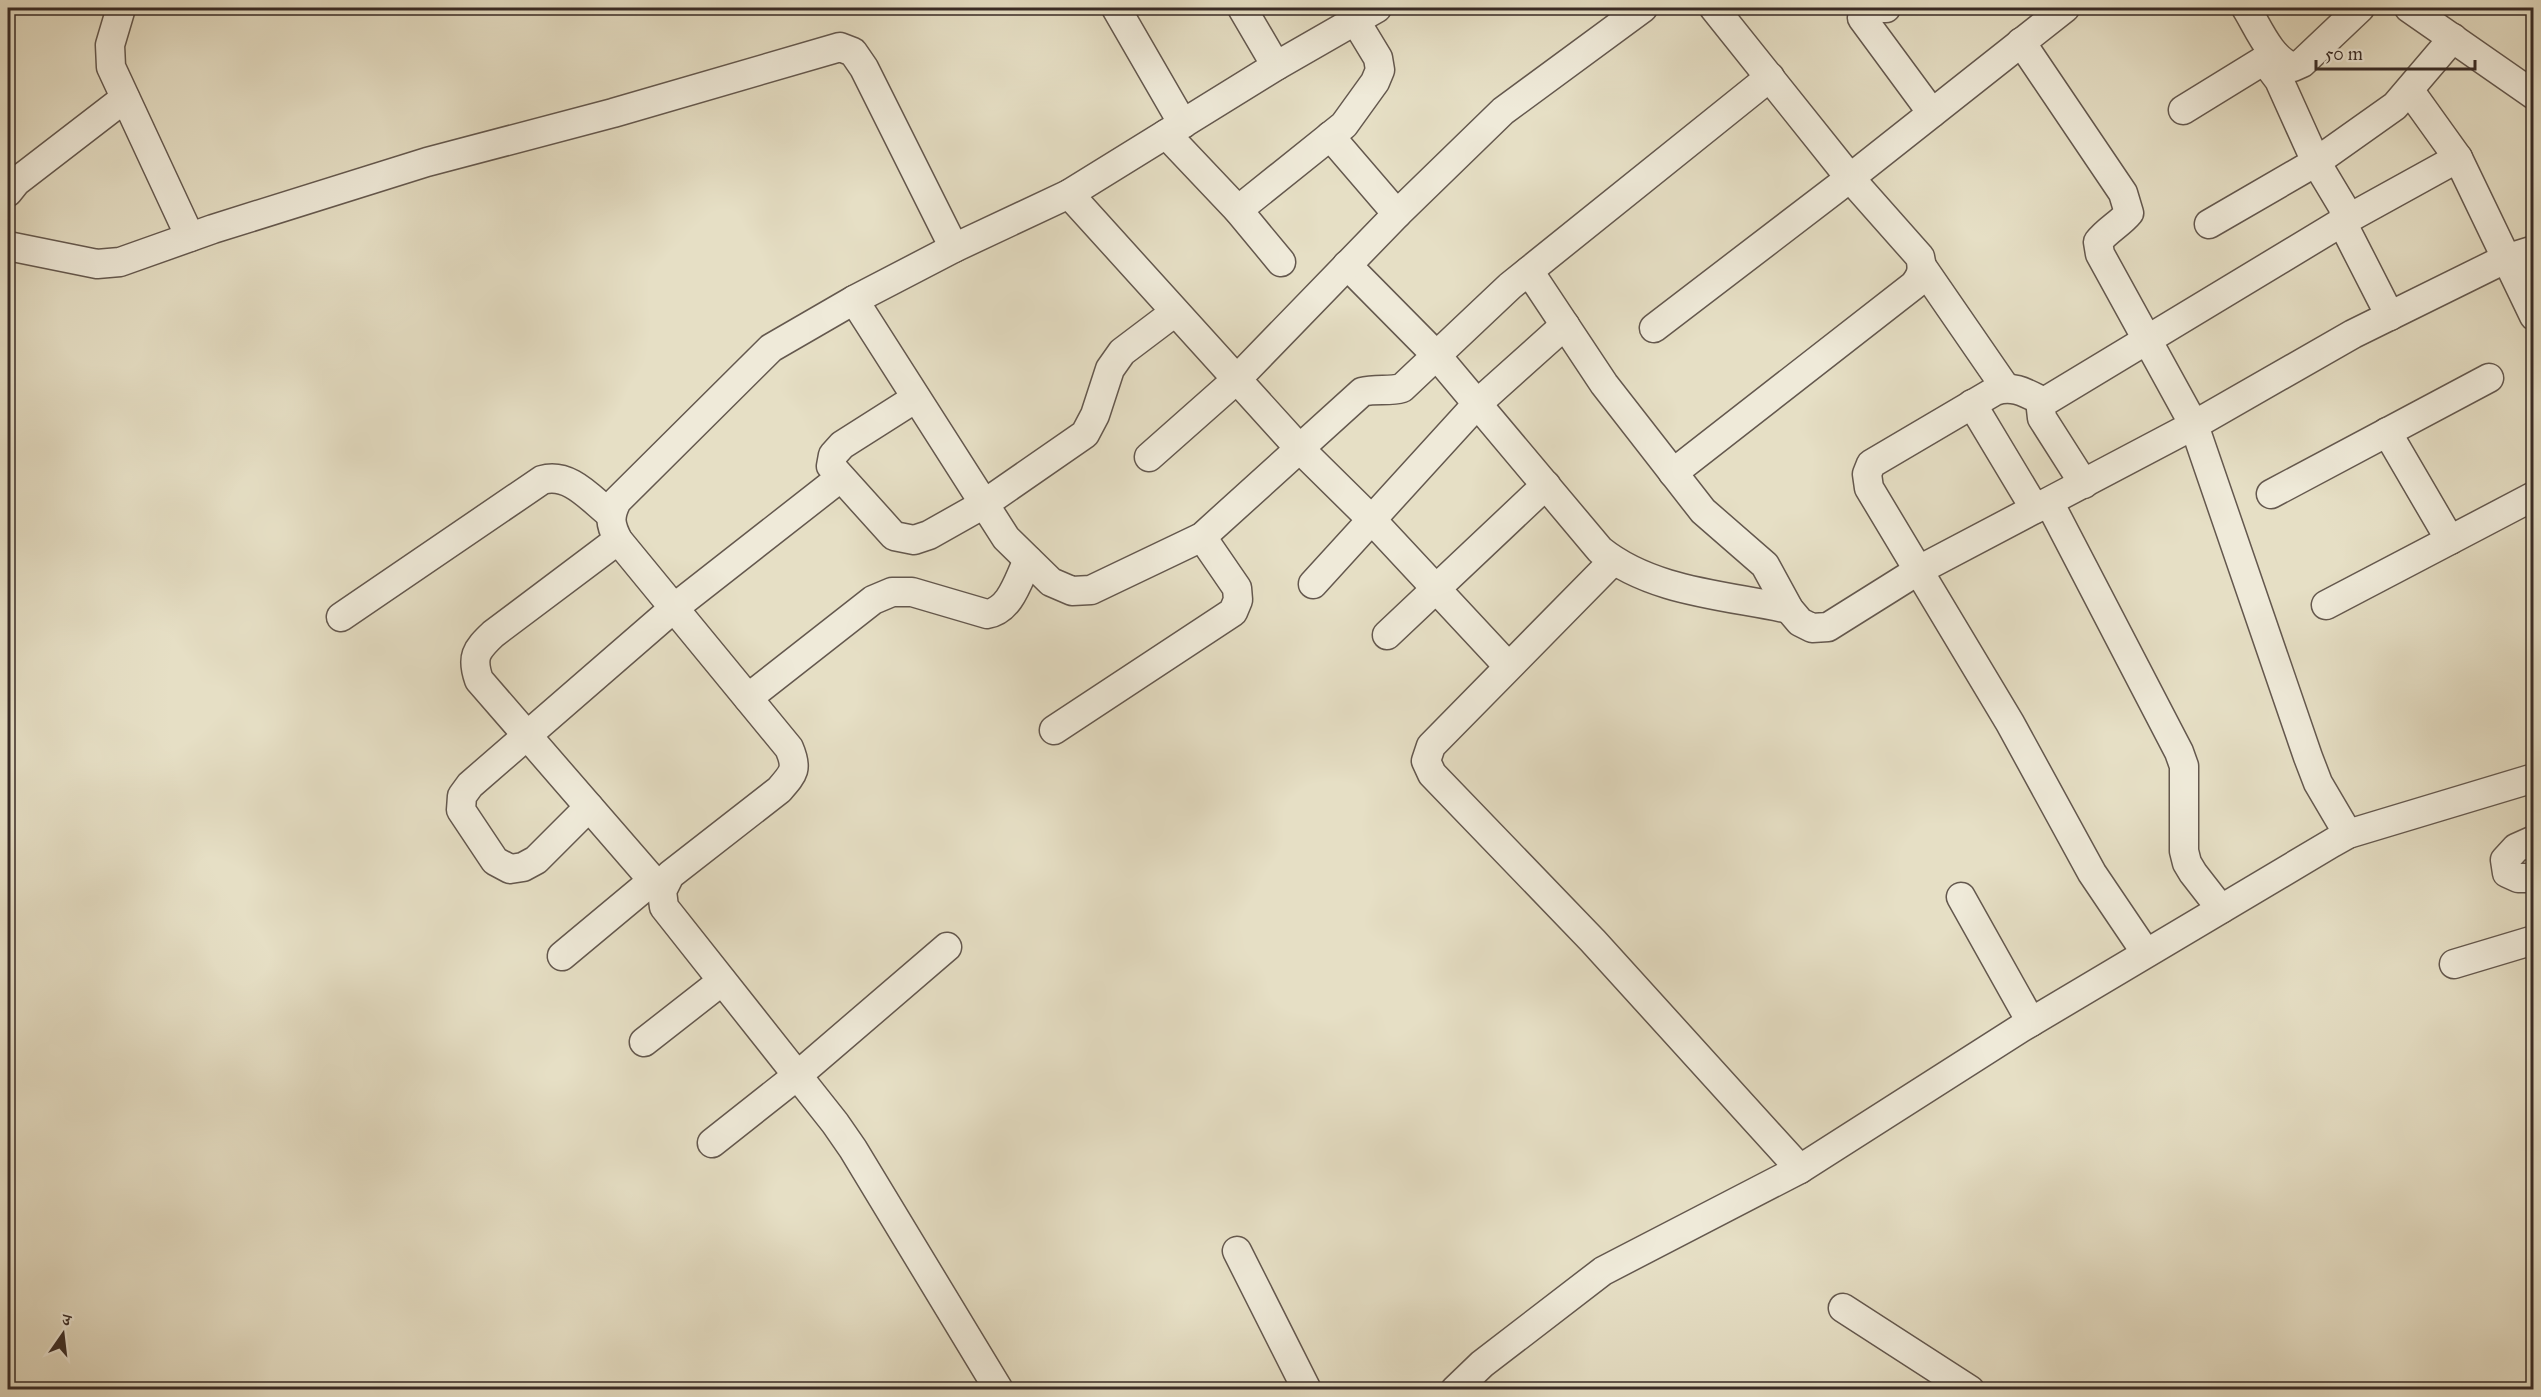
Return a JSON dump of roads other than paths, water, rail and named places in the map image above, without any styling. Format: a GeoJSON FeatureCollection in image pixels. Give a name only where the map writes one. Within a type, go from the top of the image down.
{"type":"FeatureCollection","features":[{"type":"Feature","properties":{"kind":"street"},"geometry":{"type":"LineString","coordinates":[[121,8],[110,45],[111,67],[190,237]]}},
{"type":"Feature","properties":{"kind":"street"},"geometry":{"type":"LineString","coordinates":[[1116,8],[1174,129],[1281,262]]}},
{"type":"Feature","properties":{"kind":"street"},"geometry":{"type":"LineString","coordinates":[[1242,8],[1276,66]]}},
{"type":"Feature","properties":{"kind":"street"},"geometry":{"type":"LineString","coordinates":[[1149,457],[1236,380],[1396,214],[1521,96],[1643,8]]}},
{"type":"Feature","properties":{"kind":"street"},"geometry":{"type":"LineString","coordinates":[[1713,8],[1850,178],[1920,257],[1923,268],[2006,387],[2044,402]]}},
{"type":"Feature","properties":{"kind":"street"},"geometry":{"type":"LineString","coordinates":[[1654,328],[1850,178],[2065,8]]}},
{"type":"Feature","properties":{"kind":"street"},"geometry":{"type":"LineString","coordinates":[[2246,8],[2316,162],[2343,207],[2342,222],[2390,316]]}},
{"type":"Feature","properties":{"kind":"street"},"geometry":{"type":"LineString","coordinates":[[2269,57],[2293,67],[2302,63],[2360,8]]}},
{"type":"Feature","properties":{"kind":"street"},"geometry":{"type":"LineString","coordinates":[[2409,8],[2453,38],[2529,82]]}},
{"type":"Feature","properties":{"kind":"street"},"geometry":{"type":"LineString","coordinates":[[1877,11],[1932,113]]}},
{"type":"Feature","properties":{"kind":"street"},"geometry":{"type":"LineString","coordinates":[[999,1389],[853,1149],[798,1075],[664,907],[657,886],[480,680],[474,663],[479,647],[614,527],[617,501],[771,348],[854,300],[954,248],[1069,194],[1276,66],[1366,14],[1380,70],[1375,82],[1344,125],[1238,210]]}},
{"type":"Feature","properties":{"kind":"street"},"geometry":{"type":"LineString","coordinates":[[2209,224],[2316,162],[2395,106],[2453,38]]}},
{"type":"Feature","properties":{"kind":"street"},"geometry":{"type":"LineString","coordinates":[[2021,42],[2123,192],[2129,213],[2098,242],[2100,254],[2194,425],[2308,757],[2318,783],[2348,834]]}},
{"type":"Feature","properties":{"kind":"street"},"geometry":{"type":"LineString","coordinates":[[8,246],[97,264],[120,262],[190,237],[427,162],[613,113],[840,47],[853,52],[864,68],[954,248]]}},
{"type":"Feature","properties":{"kind":"street"},"geometry":{"type":"LineString","coordinates":[[2183,110],[2269,57]]}},
{"type":"Feature","properties":{"kind":"street"},"geometry":{"type":"LineString","coordinates":[[854,300],[1006,538],[1051,582],[1072,591],[1092,590],[1202,537],[1362,392],[1374,389],[1392,391],[1402,388],[1528,272],[1770,77]]}},
{"type":"Feature","properties":{"kind":"street"},"geometry":{"type":"LineString","coordinates":[[2410,91],[2458,158],[2534,316]]}},
{"type":"Feature","properties":{"kind":"street"},"geometry":{"type":"LineString","coordinates":[[10,183],[126,98]]}},
{"type":"Feature","properties":{"kind":"street"},"geometry":{"type":"LineString","coordinates":[[1330,136],[1396,214]]}},
{"type":"Feature","properties":{"kind":"street"},"geometry":{"type":"LineString","coordinates":[[2084,484],[2042,417],[2041,409],[2044,402],[2342,222],[2458,158]]}},
{"type":"Feature","properties":{"kind":"street"},"geometry":{"type":"LineString","coordinates":[[1069,194],[1299,448],[1371,519],[1508,666]]}},
{"type":"Feature","properties":{"kind":"street"},"geometry":{"type":"LineString","coordinates":[[1528,272],[1604,384],[1703,511],[1765,565],[1789,609],[1800,622],[1812,628],[1828,627],[1919,570],[2194,425],[2354,334],[2505,259],[2534,250]]}},
{"type":"Feature","properties":{"kind":"street"},"geometry":{"type":"LineString","coordinates":[[1347,265],[1437,356],[1600,549],[1613,561],[1678,588],[1789,609]]}},
{"type":"Feature","properties":{"kind":"street"},"geometry":{"type":"LineString","coordinates":[[1673,473],[1914,285],[1921,277],[1923,268]]}},
{"type":"Feature","properties":{"kind":"street"},"geometry":{"type":"LineString","coordinates":[[916,398],[842,445],[834,455],[831,466],[894,536],[914,540],[929,535],[984,504],[1085,434],[1095,416],[1110,369],[1122,352],[1175,312]]}},
{"type":"Feature","properties":{"kind":"street"},"geometry":{"type":"LineString","coordinates":[[1313,584],[1478,404],[1565,325]]}},
{"type":"Feature","properties":{"kind":"street"},"geometry":{"type":"LineString","coordinates":[[2271,494],[2488,378]]}},
{"type":"Feature","properties":{"kind":"street"},"geometry":{"type":"LineString","coordinates":[[2006,387],[1972,404],[1871,464],[1867,474],[1869,488],[2010,723],[2092,873],[2146,953]]}},
{"type":"Feature","properties":{"kind":"street"},"geometry":{"type":"LineString","coordinates":[[1972,404],[2042,506],[2179,752],[2184,766],[2184,851],[2187,863],[2221,909]]}},
{"type":"Feature","properties":{"kind":"street"},"geometry":{"type":"LineString","coordinates":[[2387,432],[2450,540]]}},
{"type":"Feature","properties":{"kind":"street"},"geometry":{"type":"LineString","coordinates":[[341,617],[542,480],[554,477],[565,479],[614,527],[674,608],[789,748],[795,762],[792,775],[779,790],[657,886],[562,956]]}},
{"type":"Feature","properties":{"kind":"street"},"geometry":{"type":"LineString","coordinates":[[589,807],[536,860],[523,867],[510,869],[495,861],[461,810],[462,796],[470,785],[674,608],[840,478]]}},
{"type":"Feature","properties":{"kind":"street"},"geometry":{"type":"LineString","coordinates":[[1387,635],[1546,485]]}},
{"type":"Feature","properties":{"kind":"street"},"geometry":{"type":"LineString","coordinates":[[2326,605],[2534,496]]}},
{"type":"Feature","properties":{"kind":"street"},"geometry":{"type":"LineString","coordinates":[[1054,730],[1233,612],[1238,600],[1237,588],[1202,537]]}},
{"type":"Feature","properties":{"kind":"street"},"geometry":{"type":"LineString","coordinates":[[748,698],[873,600],[891,592],[912,592],[987,614],[998,612],[1006,604],[1028,560]]}},
{"type":"Feature","properties":{"kind":"street"},"geometry":{"type":"LineString","coordinates":[[1613,561],[1431,746],[1426,761],[1432,774],[1593,941],[1800,1169]]}},
{"type":"Feature","properties":{"kind":"street"},"geometry":{"type":"LineString","coordinates":[[1455,1389],[1482,1364],[1603,1271],[1800,1169],[2031,1022],[2348,834],[2534,778]]}},
{"type":"Feature","properties":{"kind":"street"},"geometry":{"type":"LineString","coordinates":[[2534,840],[2516,848],[2505,860],[2507,873],[2518,878],[2534,878]]}},
{"type":"Feature","properties":{"kind":"street"},"geometry":{"type":"LineString","coordinates":[[1961,897],[2031,1022]]}},
{"type":"Feature","properties":{"kind":"street"},"geometry":{"type":"LineString","coordinates":[[2454,964],[2534,940]]}},
{"type":"Feature","properties":{"kind":"street"},"geometry":{"type":"LineString","coordinates":[[712,1143],[798,1075],[947,947]]}},
{"type":"Feature","properties":{"kind":"street"},"geometry":{"type":"LineString","coordinates":[[644,1042],[722,981]]}},
{"type":"Feature","properties":{"kind":"street"},"geometry":{"type":"LineString","coordinates":[[1237,1251],[1307,1389]]}},
{"type":"Feature","properties":{"kind":"street"},"geometry":{"type":"LineString","coordinates":[[1843,1308],[1970,1389]]}}]}
